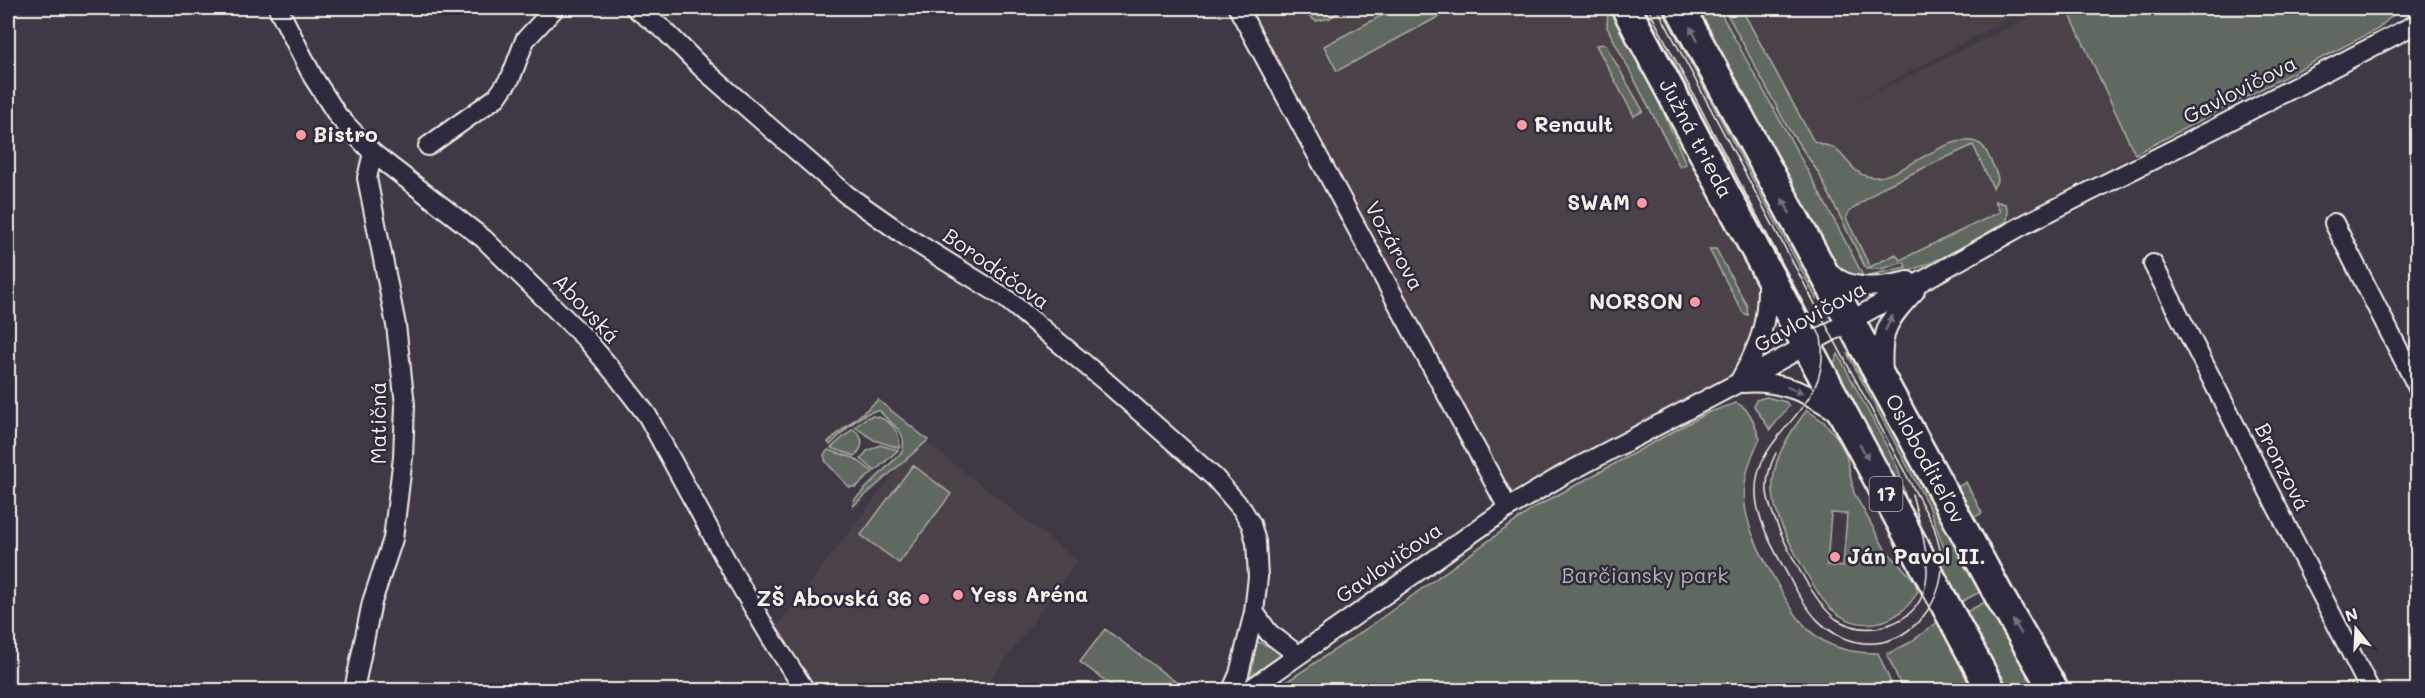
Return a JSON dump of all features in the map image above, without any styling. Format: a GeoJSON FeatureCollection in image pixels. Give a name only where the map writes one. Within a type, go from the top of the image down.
{"type":"FeatureCollection","features":[{"type":"Feature","properties":{"kind":"main road","name":"Južná trieda"},"geometry":{"type":"LineString","coordinates":[[1626,8],[1767,270]]}},
{"type":"Feature","properties":{"kind":"main road","name":"17"},"geometry":{"type":"LineString","coordinates":[[1680,8],[1814,257]]}},
{"type":"Feature","properties":{"kind":"main road","name":"Osloboditeľov"},"geometry":{"type":"LineString","coordinates":[[1814,257],[1884,380],[2001,599],[2054,690]]}},
{"type":"Feature","properties":{"kind":"main road","name":"17"},"geometry":{"type":"LineString","coordinates":[[1767,270],[1991,690]]}},
{"type":"Feature","properties":{"kind":"street","name":"Abovská"},"geometry":{"type":"LineString","coordinates":[[278,8],[313,77],[338,116],[373,153],[484,239],[587,340],[617,375],[647,415],[733,573],[805,690]]}},
{"type":"Feature","properties":{"kind":"street"},"geometry":{"type":"LineString","coordinates":[[428,146],[497,97],[511,77],[525,40],[555,8]]}},
{"type":"Feature","properties":{"kind":"street","name":"Borodáčova"},"geometry":{"type":"LineString","coordinates":[[635,8],[664,30],[703,69],[847,195],[907,237],[1004,297],[1105,381],[1215,478],[1242,509],[1251,524],[1256,542],[1258,577],[1254,612],[1239,674],[1232,690]]}},
{"type":"Feature","properties":{"kind":"street","name":"Vozárova"},"geometry":{"type":"LineString","coordinates":[[1238,8],[1508,508]]}},
{"type":"Feature","properties":{"kind":"street","name":"Gavlovičova"},"geometry":{"type":"LineString","coordinates":[[1249,690],[1508,508],[1582,465],[1738,383],[2027,223],[2418,23]]}},
{"type":"Feature","properties":{"kind":"street","name":"Matičná"},"geometry":{"type":"LineString","coordinates":[[354,690],[372,602],[393,539],[404,457],[405,405],[396,325],[368,177],[373,153]]}},
{"type":"Feature","properties":{"kind":"street"},"geometry":{"type":"LineString","coordinates":[[2334,223],[2418,388]]}},
{"type":"Feature","properties":{"kind":"street"},"geometry":{"type":"LineString","coordinates":[[1814,257],[1832,276],[1852,285],[1883,287],[1928,277]]}},
{"type":"Feature","properties":{"kind":"street","name":"Bronzová"},"geometry":{"type":"LineString","coordinates":[[2153,264],[2370,690]]}},
{"type":"Feature","properties":{"kind":"street"},"geometry":{"type":"LineString","coordinates":[[1738,383],[1754,357],[1764,329],[1768,308],[1767,270]]}},
{"type":"Feature","properties":{"kind":"street"},"geometry":{"type":"LineString","coordinates":[[1884,380],[1882,348],[1885,329],[1894,314],[1928,277]]}},
{"type":"Feature","properties":{"kind":"street"},"geometry":{"type":"LineString","coordinates":[[1738,383],[1762,381],[1795,389],[1829,406],[1846,419]]}},
{"type":"Feature","properties":{"kind":"street"},"geometry":{"type":"LineString","coordinates":[[1254,612],[1269,633],[1298,655]]}},
{"type":"Feature","properties":{"kind":"shaded area"},"geometry":{"type":"Polygon","coordinates":[[[1238,8],[1626,8],[1767,270],[1768,308],[1738,383],[1508,508],[1238,8]]]}},
{"type":"Feature","properties":{"kind":"shaded area"},"geometry":{"type":"Polygon","coordinates":[[[1680,8],[2027,8],[1839,110],[2049,8],[2067,8],[2135,154],[2027,211],[1928,277],[1844,282],[1680,8]]]}},
{"type":"Feature","properties":{"kind":"shaded area","name":"ZŠ Abovská 36"},"geometry":{"type":"Polygon","coordinates":[[[921,438],[1077,561],[983,690],[805,690],[770,636],[921,438]]]}},
{"type":"Feature","properties":{"kind":"green space"},"geometry":{"type":"Polygon","coordinates":[[[1303,8],[1346,8],[1330,18],[1316,21],[1308,16],[1303,8]]]}},
{"type":"Feature","properties":{"kind":"green space"},"geometry":{"type":"Polygon","coordinates":[[[1396,8],[1455,8],[1337,71],[1324,46],[1396,8]]]}},
{"type":"Feature","properties":{"kind":"green space"},"geometry":{"type":"Polygon","coordinates":[[[1608,8],[1613,8],[1639,56],[1686,164],[1680,167],[1607,27],[1608,8]]]}},
{"type":"Feature","properties":{"kind":"green space"},"geometry":{"type":"Polygon","coordinates":[[[1638,8],[1645,8],[1803,304],[1799,303],[1638,8]]]}},
{"type":"Feature","properties":{"kind":"green space"},"geometry":{"type":"Polygon","coordinates":[[[1661,8],[1668,8],[1818,289],[1816,298],[1661,8]]]}},
{"type":"Feature","properties":{"kind":"green space"},"geometry":{"type":"Polygon","coordinates":[[[1691,8],[1718,8],[1811,176],[1864,278],[1847,272],[1828,258],[1691,8]]]}},
{"type":"Feature","properties":{"kind":"green space"},"geometry":{"type":"Polygon","coordinates":[[[1724,8],[1741,8],[1813,140],[1834,148],[1863,175],[1878,177],[1889,174],[1956,142],[1969,141],[1980,144],[1986,150],[1998,180],[1993,188],[1973,145],[1883,187],[1849,212],[1846,218],[1870,267],[1896,254],[1900,260],[2000,212],[1995,201],[2005,204],[2008,210],[2007,221],[1959,249],[1925,265],[1872,281],[1869,275],[1906,267],[1904,262],[1881,269],[1866,269],[1818,172],[1788,128],[1724,8]]]}},
{"type":"Feature","properties":{"kind":"green space"},"geometry":{"type":"Polygon","coordinates":[[[2067,8],[2398,8],[2378,29],[2135,154],[2067,8]]]}},
{"type":"Feature","properties":{"kind":"green space"},"geometry":{"type":"Polygon","coordinates":[[[1605,44],[1643,111],[1634,116],[1596,45],[1605,44]]]}},
{"type":"Feature","properties":{"kind":"green space"},"geometry":{"type":"Polygon","coordinates":[[[1709,249],[1716,249],[1747,306],[1748,315],[1743,313],[1709,249]]]}},
{"type":"Feature","properties":{"kind":"green space"},"geometry":{"type":"Polygon","coordinates":[[[1847,353],[1859,365],[1980,592],[1957,604],[1944,580],[1945,551],[1930,509],[1847,353]]]}},
{"type":"Feature","properties":{"kind":"green space"},"geometry":{"type":"Polygon","coordinates":[[[1838,354],[1898,468],[1911,518],[1833,366],[1838,354]]]}},
{"type":"Feature","properties":{"kind":"green space"},"geometry":{"type":"Polygon","coordinates":[[[1766,397],[1786,402],[1789,406],[1770,430],[1754,406],[1756,400],[1766,397]]]}},
{"type":"Feature","properties":{"kind":"green space"},"geometry":{"type":"Polygon","coordinates":[[[878,400],[928,440],[853,506],[854,500],[902,452],[903,438],[897,428],[880,411],[873,411],[847,428],[830,445],[828,442],[878,400]]]}},
{"type":"Feature","properties":{"kind":"green space","name":"Barčiansky park"},"geometry":{"type":"Polygon","coordinates":[[[1736,403],[1749,413],[1760,439],[1751,458],[1744,493],[1750,526],[1774,578],[1793,610],[1813,634],[1840,648],[1878,653],[1894,690],[1274,690],[1366,629],[1534,508],[1707,413],[1736,403]]]}},
{"type":"Feature","properties":{"kind":"green space"},"geometry":{"type":"Polygon","coordinates":[[[1807,410],[1824,422],[1836,436],[1846,454],[1854,493],[1885,549],[1914,580],[1918,591],[1901,612],[1890,618],[1879,622],[1854,622],[1830,608],[1809,578],[1781,525],[1774,498],[1774,471],[1785,443],[1807,410]],[[1831,513],[1827,565],[1843,567],[1847,514],[1831,513]]]}},
{"type":"Feature","properties":{"kind":"green space"},"geometry":{"type":"Polygon","coordinates":[[[872,416],[883,419],[893,426],[898,436],[899,448],[874,440],[855,427],[872,416]]]}},
{"type":"Feature","properties":{"kind":"green space"},"geometry":{"type":"Polygon","coordinates":[[[853,429],[862,441],[855,456],[831,448],[853,429]]]}},
{"type":"Feature","properties":{"kind":"green space"},"geometry":{"type":"Polygon","coordinates":[[[880,445],[898,450],[875,471],[861,459],[867,451],[880,445]]]}},
{"type":"Feature","properties":{"kind":"green space"},"geometry":{"type":"Polygon","coordinates":[[[828,450],[854,458],[873,472],[856,487],[849,487],[826,462],[824,455],[828,450]]]}},
{"type":"Feature","properties":{"kind":"green space"},"geometry":{"type":"Polygon","coordinates":[[[913,465],[951,494],[899,563],[861,535],[913,465]]]}},
{"type":"Feature","properties":{"kind":"green space"},"geometry":{"type":"Polygon","coordinates":[[[1966,482],[1982,513],[1973,518],[1956,488],[1966,482]]]}},
{"type":"Feature","properties":{"kind":"green space"},"geometry":{"type":"Polygon","coordinates":[[[1985,602],[2042,690],[2011,690],[1962,614],[1985,602]]]}},
{"type":"Feature","properties":{"kind":"green space"},"geometry":{"type":"Polygon","coordinates":[[[1938,622],[1958,654],[1970,690],[1903,690],[1887,654],[1909,643],[1938,622]]]}},
{"type":"Feature","properties":{"kind":"green space"},"geometry":{"type":"Polygon","coordinates":[[[1105,629],[1181,686],[1178,690],[1118,690],[1080,662],[1105,629]]]}},
{"type":"Feature","properties":{"kind":"green space"},"geometry":{"type":"Polygon","coordinates":[[[1256,641],[1285,653],[1251,677],[1256,641]]]}},
{"type":"Feature","properties":{"kind":"tram line"},"geometry":{"type":"LineString","coordinates":[[1648,8],[1821,337],[1821,364],[1815,387],[1803,406],[1775,440],[1764,458],[1757,479],[1757,504],[1763,525],[1771,545],[1804,603],[1826,628],[1845,639],[1857,642],[1887,641],[1900,635],[1923,617],[1937,591],[1942,564],[1934,527],[1657,8]]}},
{"type":"Feature","properties":{"kind":"tram line"},"geometry":{"type":"LineString","coordinates":[[1776,453],[1769,472],[1767,487],[1776,521],[1794,560],[1816,596],[1836,619],[1848,625],[1868,628],[1888,625],[1907,615],[1919,602],[1925,586],[1927,569],[1912,494]]}},
{"type":"Feature","properties":{"kind":"place","name":"Renault"},"geometry":{"type":"Point","coordinates":[1522,125]}},
{"type":"Feature","properties":{"kind":"place","name":"Bistro"},"geometry":{"type":"Point","coordinates":[301,135]}},
{"type":"Feature","properties":{"kind":"place","name":"SWAM"},"geometry":{"type":"Point","coordinates":[1642,203]}},
{"type":"Feature","properties":{"kind":"place","name":"NORSON"},"geometry":{"type":"Point","coordinates":[1695,302]}},
{"type":"Feature","properties":{"kind":"place","name":"Ján Pavol II."},"geometry":{"type":"Point","coordinates":[1835,557]}},
{"type":"Feature","properties":{"kind":"place","name":"Yess Aréna"},"geometry":{"type":"Point","coordinates":[958,595]}},
{"type":"Feature","properties":{"kind":"place","name":"ZŠ Abovská 36"},"geometry":{"type":"Point","coordinates":[924,599]}}]}
